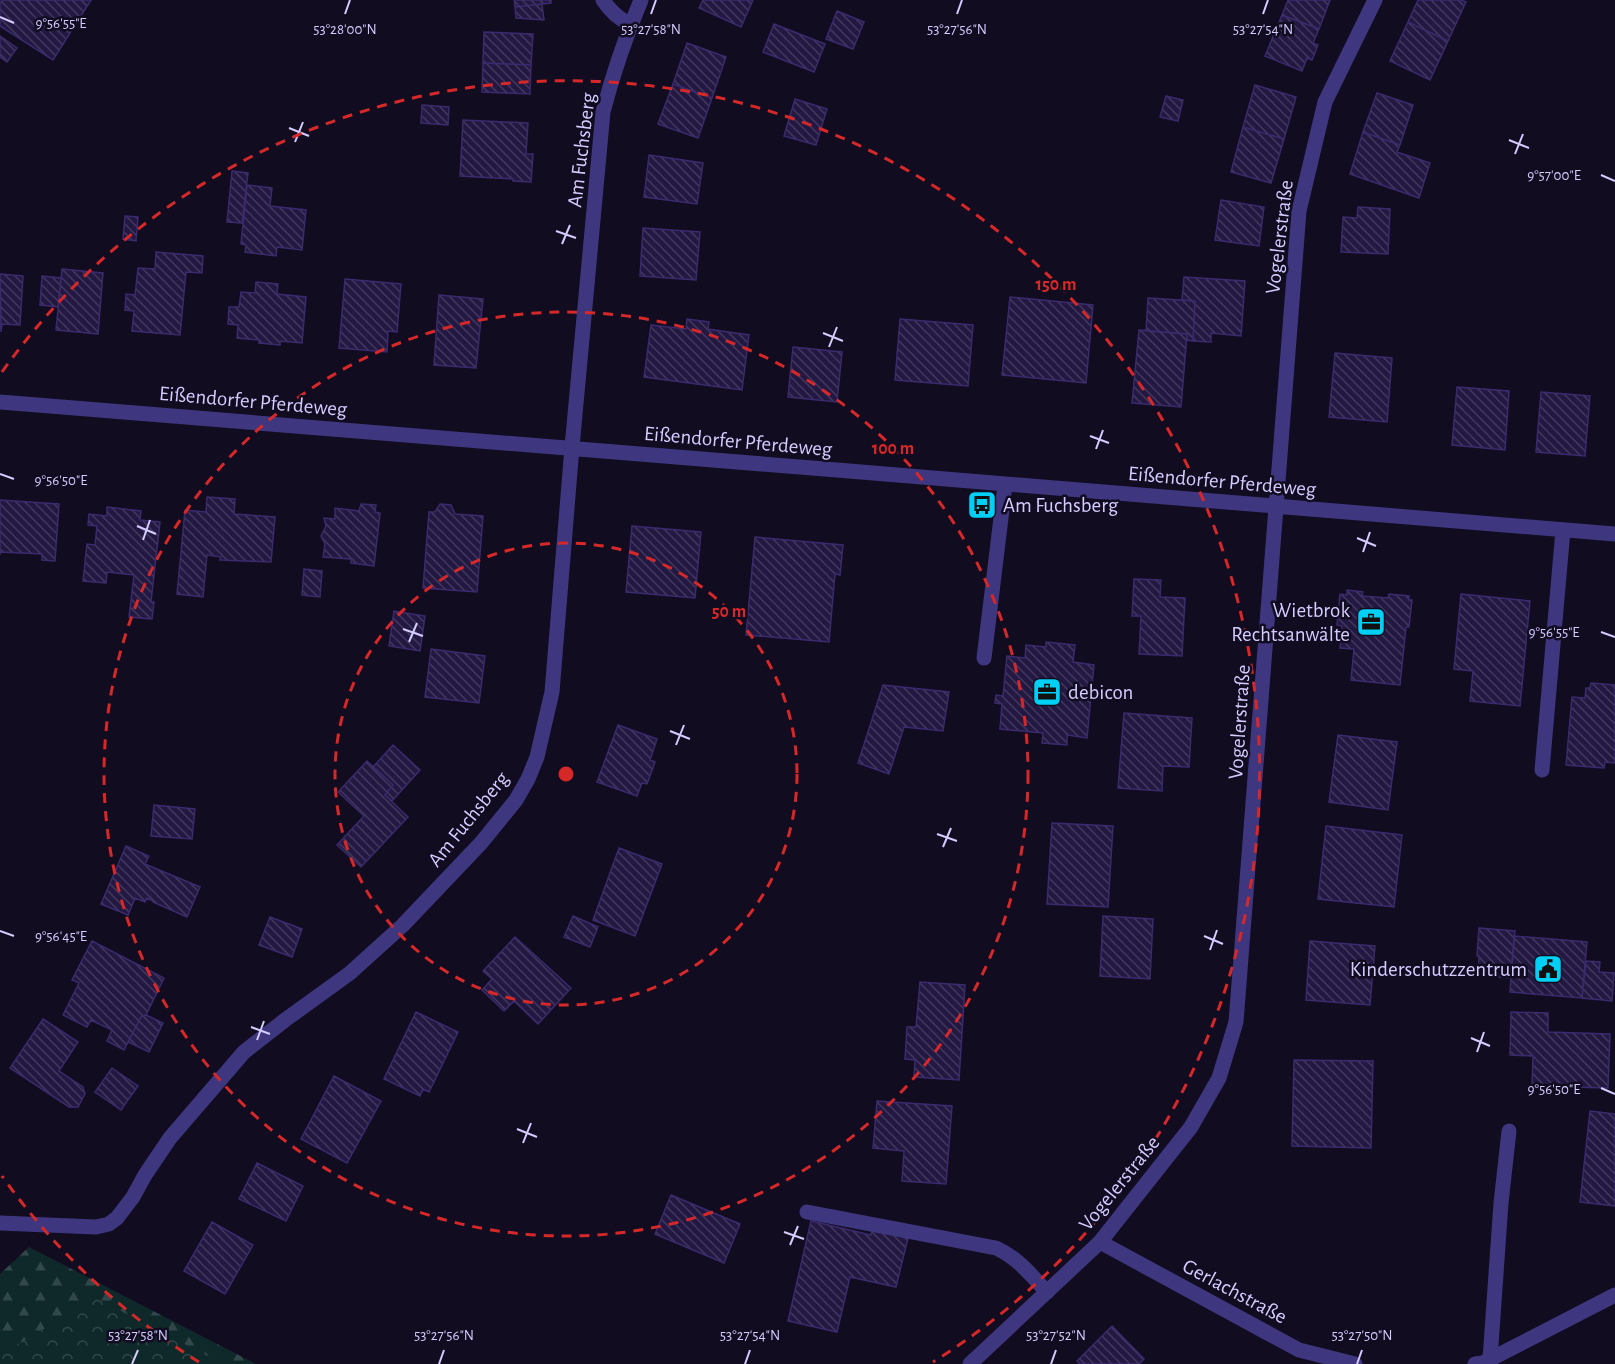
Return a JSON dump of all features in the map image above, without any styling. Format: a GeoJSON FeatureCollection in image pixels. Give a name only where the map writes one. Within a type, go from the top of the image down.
{"type":"FeatureCollection","features":[{"type":"Feature","properties":{"kind":"street"},"geometry":{"type":"LineString","coordinates":[[603,0],[613,12],[631,25]]}},
{"type":"Feature","properties":{"kind":"street","name":"Am Fuchsberg"},"geometry":{"type":"LineString","coordinates":[[0,1224],[96,1227],[109,1224],[117,1218],[170,1138],[244,1052],[350,973],[403,925],[481,843],[516,800],[528,779],[537,757],[552,692],[603,112],[611,81],[641,0]]}},
{"type":"Feature","properties":{"kind":"street","name":"Vogelerstraße"},"geometry":{"type":"LineString","coordinates":[[970,1364],[1100,1242],[1191,1127],[1219,1078],[1236,1022],[1299,211],[1325,102],[1375,0]]}},
{"type":"Feature","properties":{"kind":"street","name":"Eißendorfer Pferdeweg"},"geometry":{"type":"LineString","coordinates":[[0,402],[1615,534]]}},
{"type":"Feature","properties":{"kind":"street"},"geometry":{"type":"LineString","coordinates":[[984,658],[1005,485]]}},
{"type":"Feature","properties":{"kind":"street"},"geometry":{"type":"LineString","coordinates":[[1542,770],[1563,530]]}},
{"type":"Feature","properties":{"kind":"street"},"geometry":{"type":"LineString","coordinates":[[1483,1362],[1509,1131]]}},
{"type":"Feature","properties":{"kind":"street"},"geometry":{"type":"LineString","coordinates":[[807,1212],[996,1248],[1007,1252],[1019,1261],[1047,1292]]}},
{"type":"Feature","properties":{"kind":"street","name":"Gerlachstraße"},"geometry":{"type":"LineString","coordinates":[[1100,1242],[1299,1350],[1354,1364]]}},
{"type":"Feature","properties":{"kind":"street"},"geometry":{"type":"LineString","coordinates":[[1483,1362],[1615,1295]]}},
{"type":"Feature","properties":{"kind":"green space"},"geometry":{"type":"Polygon","coordinates":[[[29,1247],[256,1364],[0,1364],[0,1274],[29,1247]]]}},
{"type":"Feature","properties":{"kind":"green space"},"geometry":{"type":"Polygon","coordinates":[[[96,1298],[223,1364],[0,1364],[0,1355],[96,1298]]]}},
{"type":"Feature","properties":{"kind":"building"},"geometry":{"type":"Polygon","coordinates":[[[2,0],[91,0],[53,60],[0,26],[2,0]]]}},
{"type":"Feature","properties":{"kind":"building"},"geometry":{"type":"Polygon","coordinates":[[[514,0],[551,0],[551,3],[515,7],[514,0]]]}},
{"type":"Feature","properties":{"kind":"building"},"geometry":{"type":"Polygon","coordinates":[[[703,0],[753,0],[741,27],[699,8],[703,0]]]}},
{"type":"Feature","properties":{"kind":"building"},"geometry":{"type":"Polygon","coordinates":[[[1288,0],[1330,0],[1319,29],[1282,15],[1288,0]]]}},
{"type":"Feature","properties":{"kind":"building"},"geometry":{"type":"Polygon","coordinates":[[[1418,0],[1466,2],[1448,41],[1408,22],[1418,0]]]}},
{"type":"Feature","properties":{"kind":"building"},"geometry":{"type":"Polygon","coordinates":[[[542,4],[544,20],[516,18],[515,7],[542,4]]]}},
{"type":"Feature","properties":{"kind":"building"},"geometry":{"type":"Polygon","coordinates":[[[837,11],[864,22],[853,49],[826,39],[837,11]]]}},
{"type":"Feature","properties":{"kind":"building"},"geometry":{"type":"Polygon","coordinates":[[[1282,15],[1319,29],[1313,43],[1318,45],[1312,60],[1307,58],[1302,71],[1265,56],[1282,15]]]}},
{"type":"Feature","properties":{"kind":"building"},"geometry":{"type":"Polygon","coordinates":[[[1408,22],[1448,41],[1430,80],[1390,61],[1408,22]]]}},
{"type":"Feature","properties":{"kind":"building"},"geometry":{"type":"Polygon","coordinates":[[[774,24],[825,44],[814,72],[763,52],[774,24]]]}},
{"type":"Feature","properties":{"kind":"building"},"geometry":{"type":"Polygon","coordinates":[[[484,32],[533,34],[531,65],[483,63],[484,32]]]}},
{"type":"Feature","properties":{"kind":"building"},"geometry":{"type":"Polygon","coordinates":[[[0,36],[17,48],[7,62],[0,57],[0,36]]]}},
{"type":"Feature","properties":{"kind":"building"},"geometry":{"type":"Polygon","coordinates":[[[687,43],[726,57],[712,98],[673,84],[687,43]]]}},
{"type":"Feature","properties":{"kind":"building"},"geometry":{"type":"Polygon","coordinates":[[[483,63],[531,65],[530,94],[482,92],[483,63]]]}},
{"type":"Feature","properties":{"kind":"building"},"geometry":{"type":"Polygon","coordinates":[[[673,84],[712,98],[698,138],[658,124],[673,84]]]}},
{"type":"Feature","properties":{"kind":"building"},"geometry":{"type":"Polygon","coordinates":[[[1255,85],[1296,97],[1284,139],[1243,127],[1255,85]]]}},
{"type":"Feature","properties":{"kind":"building"},"geometry":{"type":"Polygon","coordinates":[[[1377,93],[1413,105],[1400,145],[1363,132],[1377,93]]]}},
{"type":"Feature","properties":{"kind":"building"},"geometry":{"type":"Polygon","coordinates":[[[1166,96],[1183,100],[1178,121],[1160,117],[1166,96]]]}},
{"type":"Feature","properties":{"kind":"building"},"geometry":{"type":"Polygon","coordinates":[[[795,99],[827,109],[816,145],[784,136],[795,99]]]}},
{"type":"Feature","properties":{"kind":"building"},"geometry":{"type":"Polygon","coordinates":[[[422,105],[449,107],[448,125],[421,123],[422,105]]]}},
{"type":"Feature","properties":{"kind":"building"},"geometry":{"type":"Polygon","coordinates":[[[463,120],[528,123],[526,154],[533,154],[531,182],[460,176],[463,120]]]}},
{"type":"Feature","properties":{"kind":"building"},"geometry":{"type":"Polygon","coordinates":[[[1243,127],[1284,139],[1271,183],[1231,172],[1243,127]]]}},
{"type":"Feature","properties":{"kind":"building"},"geometry":{"type":"Polygon","coordinates":[[[1363,132],[1400,145],[1397,152],[1430,163],[1419,198],[1350,174],[1363,132]]]}},
{"type":"Feature","properties":{"kind":"building"},"geometry":{"type":"Polygon","coordinates":[[[649,155],[703,163],[697,204],[644,197],[649,155]]]}},
{"type":"Feature","properties":{"kind":"building"},"geometry":{"type":"Polygon","coordinates":[[[232,171],[248,173],[242,223],[227,222],[232,171]]]}},
{"type":"Feature","properties":{"kind":"building"},"geometry":{"type":"Polygon","coordinates":[[[247,185],[272,188],[270,206],[306,210],[302,250],[277,247],[276,256],[245,252],[246,245],[241,244],[247,185]]]}},
{"type":"Feature","properties":{"kind":"building"},"geometry":{"type":"Polygon","coordinates":[[[1221,200],[1264,207],[1259,246],[1215,240],[1221,200]]]}},
{"type":"Feature","properties":{"kind":"building"},"geometry":{"type":"Polygon","coordinates":[[[1358,207],[1390,209],[1388,254],[1341,252],[1343,217],[1357,218],[1358,207]]]}},
{"type":"Feature","properties":{"kind":"building"},"geometry":{"type":"Polygon","coordinates":[[[125,216],[138,217],[136,241],[123,239],[125,216]]]}},
{"type":"Feature","properties":{"kind":"building"},"geometry":{"type":"Polygon","coordinates":[[[643,228],[700,232],[696,280],[640,276],[643,228]]]}},
{"type":"Feature","properties":{"kind":"building"},"geometry":{"type":"Polygon","coordinates":[[[156,252],[203,256],[202,273],[186,272],[180,335],[132,331],[134,311],[125,310],[126,294],[135,295],[138,268],[155,269],[156,252]]]}},
{"type":"Feature","properties":{"kind":"building"},"geometry":{"type":"Polygon","coordinates":[[[62,269],[103,273],[98,334],[56,330],[62,269]]]}},
{"type":"Feature","properties":{"kind":"building"},"geometry":{"type":"Polygon","coordinates":[[[0,274],[23,276],[20,325],[2,324],[1,332],[0,274]]]}},
{"type":"Feature","properties":{"kind":"building"},"geometry":{"type":"Polygon","coordinates":[[[42,276],[61,278],[58,307],[40,305],[42,276]]]}},
{"type":"Feature","properties":{"kind":"building"},"geometry":{"type":"Polygon","coordinates":[[[1184,277],[1245,281],[1241,336],[1211,333],[1211,342],[1193,341],[1195,301],[1182,300],[1184,277]]]}},
{"type":"Feature","properties":{"kind":"building"},"geometry":{"type":"Polygon","coordinates":[[[345,279],[401,284],[397,332],[388,331],[387,352],[339,348],[345,279]]]}},
{"type":"Feature","properties":{"kind":"building"},"geometry":{"type":"Polygon","coordinates":[[[256,282],[278,284],[277,294],[306,297],[302,343],[280,341],[280,345],[237,338],[238,325],[228,324],[229,307],[239,307],[241,292],[255,293],[256,282]]]}},
{"type":"Feature","properties":{"kind":"building"},"geometry":{"type":"Polygon","coordinates":[[[439,295],[483,299],[476,368],[434,365],[439,295]]]}},
{"type":"Feature","properties":{"kind":"building"},"geometry":{"type":"Polygon","coordinates":[[[1010,297],[1093,305],[1086,383],[1002,375],[1010,297]]]}},
{"type":"Feature","properties":{"kind":"building"},"geometry":{"type":"Polygon","coordinates":[[[1148,298],[1195,301],[1193,341],[1187,340],[1187,334],[1146,331],[1148,298]]]}},
{"type":"Feature","properties":{"kind":"building"},"geometry":{"type":"Polygon","coordinates":[[[687,319],[709,322],[708,329],[749,335],[742,390],[644,377],[651,325],[686,329],[687,319]]]}},
{"type":"Feature","properties":{"kind":"building"},"geometry":{"type":"Polygon","coordinates":[[[900,319],[973,325],[968,386],[895,380],[900,319]]]}},
{"type":"Feature","properties":{"kind":"building"},"geometry":{"type":"Polygon","coordinates":[[[1139,330],[1187,334],[1181,407],[1132,403],[1139,330]]]}},
{"type":"Feature","properties":{"kind":"building"},"geometry":{"type":"Polygon","coordinates":[[[793,347],[842,352],[837,402],[788,397],[793,347]]]}},
{"type":"Feature","properties":{"kind":"building"},"geometry":{"type":"Polygon","coordinates":[[[1335,353],[1392,358],[1387,422],[1329,417],[1335,353]]]}},
{"type":"Feature","properties":{"kind":"building"},"geometry":{"type":"Polygon","coordinates":[[[1457,387],[1509,391],[1505,450],[1452,445],[1457,387]]]}},
{"type":"Feature","properties":{"kind":"building"},"geometry":{"type":"Polygon","coordinates":[[[1541,392],[1590,396],[1585,456],[1536,452],[1541,392]]]}},
{"type":"Feature","properties":{"kind":"building"},"geometry":{"type":"Polygon","coordinates":[[[207,497],[235,499],[234,514],[275,517],[271,562],[220,560],[221,557],[207,555],[203,597],[177,594],[185,510],[206,512],[207,497]]]}},
{"type":"Feature","properties":{"kind":"building"},"geometry":{"type":"Polygon","coordinates":[[[0,500],[59,504],[55,561],[42,560],[42,554],[0,552],[0,500]]]}},
{"type":"Feature","properties":{"kind":"building"},"geometry":{"type":"Polygon","coordinates":[[[361,504],[376,505],[375,512],[380,513],[374,566],[351,563],[351,559],[323,557],[325,544],[321,536],[326,526],[324,518],[335,519],[335,508],[359,511],[361,504]]]}},
{"type":"Feature","properties":{"kind":"building"},"geometry":{"type":"Polygon","coordinates":[[[440,504],[451,505],[455,514],[483,516],[477,592],[423,588],[429,512],[435,512],[440,504]]]}},
{"type":"Feature","properties":{"kind":"building"},"geometry":{"type":"Polygon","coordinates":[[[107,507],[141,511],[140,520],[160,522],[151,602],[154,602],[152,619],[129,617],[134,575],[107,572],[106,583],[83,581],[87,544],[95,545],[97,526],[88,525],[89,514],[107,516],[107,507]]]}},
{"type":"Feature","properties":{"kind":"building"},"geometry":{"type":"Polygon","coordinates":[[[632,526],[701,532],[695,598],[626,592],[632,526]]]}},
{"type":"Feature","properties":{"kind":"building"},"geometry":{"type":"Polygon","coordinates":[[[755,537],[843,545],[840,575],[835,574],[829,642],[746,635],[755,537]]]}},
{"type":"Feature","properties":{"kind":"building"},"geometry":{"type":"Polygon","coordinates":[[[304,569],[322,571],[320,597],[302,595],[304,569]]]}},
{"type":"Feature","properties":{"kind":"building"},"geometry":{"type":"Polygon","coordinates":[[[1134,579],[1161,580],[1160,597],[1185,598],[1182,656],[1139,654],[1141,616],[1132,616],[1134,579]]]}},
{"type":"Feature","properties":{"kind":"building"},"geometry":{"type":"Polygon","coordinates":[[[1347,590],[1363,592],[1362,596],[1388,598],[1389,594],[1409,596],[1409,600],[1412,600],[1409,627],[1406,627],[1400,685],[1351,680],[1354,649],[1340,648],[1342,626],[1337,625],[1340,594],[1347,595],[1347,590]]]}},
{"type":"Feature","properties":{"kind":"building"},"geometry":{"type":"Polygon","coordinates":[[[1461,594],[1530,601],[1520,706],[1470,701],[1473,671],[1454,669],[1461,594]]]}},
{"type":"Feature","properties":{"kind":"building"},"geometry":{"type":"Polygon","coordinates":[[[394,611],[425,616],[420,651],[389,646],[394,611]]]}},
{"type":"Feature","properties":{"kind":"building"},"geometry":{"type":"Polygon","coordinates":[[[1046,642],[1075,645],[1073,662],[1094,665],[1087,738],[1067,735],[1067,745],[1042,743],[1043,733],[1000,729],[1002,704],[995,703],[996,695],[1003,696],[1007,656],[1025,658],[1026,645],[1046,647],[1046,642]]]}},
{"type":"Feature","properties":{"kind":"building"},"geometry":{"type":"Polygon","coordinates":[[[431,649],[485,656],[479,703],[425,697],[431,649]]]}},
{"type":"Feature","properties":{"kind":"building"},"geometry":{"type":"Polygon","coordinates":[[[1591,683],[1615,685],[1615,763],[1605,762],[1604,768],[1566,765],[1572,697],[1585,698],[1586,688],[1590,688],[1591,683]]]}},
{"type":"Feature","properties":{"kind":"building"},"geometry":{"type":"Polygon","coordinates":[[[883,685],[949,692],[943,731],[904,727],[889,774],[858,763],[883,685]]]}},
{"type":"Feature","properties":{"kind":"building"},"geometry":{"type":"Polygon","coordinates":[[[1124,713],[1192,718],[1189,767],[1163,766],[1162,791],[1118,788],[1124,713]]]}},
{"type":"Feature","properties":{"kind":"building"},"geometry":{"type":"Polygon","coordinates":[[[618,725],[657,739],[650,760],[655,762],[647,784],[642,783],[637,796],[597,782],[618,725]]]}},
{"type":"Feature","properties":{"kind":"building"},"geometry":{"type":"Polygon","coordinates":[[[1338,735],[1397,742],[1388,810],[1329,802],[1338,735]]]}},
{"type":"Feature","properties":{"kind":"building"},"geometry":{"type":"Polygon","coordinates":[[[393,745],[420,770],[392,801],[385,795],[393,785],[373,767],[393,745]]]}},
{"type":"Feature","properties":{"kind":"building"},"geometry":{"type":"Polygon","coordinates":[[[367,761],[393,785],[385,795],[408,817],[361,867],[337,845],[364,816],[338,792],[367,761]]]}},
{"type":"Feature","properties":{"kind":"building"},"geometry":{"type":"Polygon","coordinates":[[[154,805],[195,809],[192,839],[151,836],[154,805]]]}},
{"type":"Feature","properties":{"kind":"building"},"geometry":{"type":"Polygon","coordinates":[[[1052,823],[1113,826],[1108,907],[1047,904],[1052,823]]]}},
{"type":"Feature","properties":{"kind":"building"},"geometry":{"type":"Polygon","coordinates":[[[1326,826],[1402,835],[1394,907],[1318,899],[1326,826]]]}},
{"type":"Feature","properties":{"kind":"building"},"geometry":{"type":"Polygon","coordinates":[[[126,846],[149,856],[145,864],[200,887],[187,917],[147,898],[145,902],[135,898],[128,915],[101,904],[126,846]]]}},
{"type":"Feature","properties":{"kind":"building"},"geometry":{"type":"Polygon","coordinates":[[[619,848],[662,864],[635,936],[593,920],[619,848]]]}},
{"type":"Feature","properties":{"kind":"building"},"geometry":{"type":"Polygon","coordinates":[[[573,916],[598,927],[590,947],[564,937],[573,916]]]}},
{"type":"Feature","properties":{"kind":"building"},"geometry":{"type":"Polygon","coordinates":[[[1103,916],[1153,919],[1150,979],[1100,976],[1103,916]]]}},
{"type":"Feature","properties":{"kind":"building"},"geometry":{"type":"Polygon","coordinates":[[[270,917],[302,929],[292,957],[259,945],[270,917]]]}},
{"type":"Feature","properties":{"kind":"building"},"geometry":{"type":"Polygon","coordinates":[[[1479,928],[1515,931],[1511,978],[1478,976],[1479,928]]]}},
{"type":"Feature","properties":{"kind":"building","name":"Kinderschutzzentrum"},"geometry":{"type":"Polygon","coordinates":[[[1514,936],[1587,942],[1582,998],[1510,992],[1514,936]]]}},
{"type":"Feature","properties":{"kind":"building"},"geometry":{"type":"Polygon","coordinates":[[[515,937],[571,988],[538,1024],[514,1001],[504,1011],[482,990],[492,979],[483,971],[515,937]]]}},
{"type":"Feature","properties":{"kind":"building"},"geometry":{"type":"Polygon","coordinates":[[[92,941],[164,978],[146,1015],[141,1017],[124,1050],[107,1041],[112,1030],[91,1020],[87,1027],[63,1015],[79,983],[72,980],[92,941]]]}},
{"type":"Feature","properties":{"kind":"building"},"geometry":{"type":"Polygon","coordinates":[[[1310,941],[1375,946],[1370,1005],[1306,1000],[1310,941]]]}},
{"type":"Feature","properties":{"kind":"building"},"geometry":{"type":"Polygon","coordinates":[[[1586,961],[1600,962],[1599,972],[1614,973],[1612,1001],[1582,998],[1586,961]]]}},
{"type":"Feature","properties":{"kind":"building"},"geometry":{"type":"Polygon","coordinates":[[[920,982],[965,985],[959,1080],[914,1077],[915,1060],[905,1059],[907,1027],[916,1027],[920,982]]]}},
{"type":"Feature","properties":{"kind":"building"},"geometry":{"type":"Polygon","coordinates":[[[416,1012],[458,1032],[429,1092],[423,1089],[420,1096],[384,1079],[416,1012]]]}},
{"type":"Feature","properties":{"kind":"building"},"geometry":{"type":"Polygon","coordinates":[[[1511,1012],[1548,1013],[1548,1032],[1610,1034],[1608,1088],[1532,1086],[1533,1056],[1510,1055],[1511,1012]]]}},
{"type":"Feature","properties":{"kind":"building"},"geometry":{"type":"Polygon","coordinates":[[[146,1015],[163,1023],[149,1052],[128,1042],[141,1017],[146,1015]]]}},
{"type":"Feature","properties":{"kind":"building"},"geometry":{"type":"Polygon","coordinates":[[[43,1019],[78,1042],[59,1071],[83,1087],[85,1094],[78,1107],[69,1107],[10,1068],[43,1019]]]}},
{"type":"Feature","properties":{"kind":"building"},"geometry":{"type":"Polygon","coordinates":[[[1294,1060],[1373,1061],[1371,1148],[1292,1146],[1294,1060]]]}},
{"type":"Feature","properties":{"kind":"building"},"geometry":{"type":"Polygon","coordinates":[[[112,1068],[138,1086],[121,1110],[95,1092],[112,1068]]]}},
{"type":"Feature","properties":{"kind":"building"},"geometry":{"type":"Polygon","coordinates":[[[334,1076],[381,1101],[347,1163],[301,1139],[334,1076]]]}},
{"type":"Feature","properties":{"kind":"building"},"geometry":{"type":"Polygon","coordinates":[[[877,1101],[952,1106],[946,1184],[902,1181],[904,1151],[873,1148],[877,1101]]]}},
{"type":"Feature","properties":{"kind":"building"},"geometry":{"type":"Polygon","coordinates":[[[1590,1111],[1615,1114],[1615,1206],[1580,1202],[1590,1111]]]}},
{"type":"Feature","properties":{"kind":"building"},"geometry":{"type":"Polygon","coordinates":[[[257,1163],[303,1186],[286,1221],[239,1199],[257,1163]]]}},
{"type":"Feature","properties":{"kind":"building"},"geometry":{"type":"Polygon","coordinates":[[[671,1195],[740,1224],[724,1263],[655,1234],[671,1195]]]}},
{"type":"Feature","properties":{"kind":"building"},"geometry":{"type":"Polygon","coordinates":[[[811,1221],[871,1235],[872,1229],[908,1238],[896,1287],[850,1277],[837,1332],[788,1321],[811,1221]]]}},
{"type":"Feature","properties":{"kind":"building"},"geometry":{"type":"Polygon","coordinates":[[[212,1222],[253,1245],[225,1294],[184,1271],[212,1222]]]}},
{"type":"Feature","properties":{"kind":"building"},"geometry":{"type":"Polygon","coordinates":[[[1112,1326],[1144,1359],[1139,1364],[1080,1364],[1077,1361],[1112,1326]]]}},
{"type":"Feature","properties":{"kind":"place","name":"Am Fuchsberg"},"geometry":{"type":"Point","coordinates":[982,505]}},
{"type":"Feature","properties":{"kind":"place","name":"Wietbrok Rechtsanwälte"},"geometry":{"type":"Point","coordinates":[1371,622]}},
{"type":"Feature","properties":{"kind":"place","name":"debicon"},"geometry":{"type":"Point","coordinates":[1047,692]}},
{"type":"Feature","properties":{"kind":"place","name":"Kinderschutzzentrum"},"geometry":{"type":"Point","coordinates":[1548,969]}}]}
